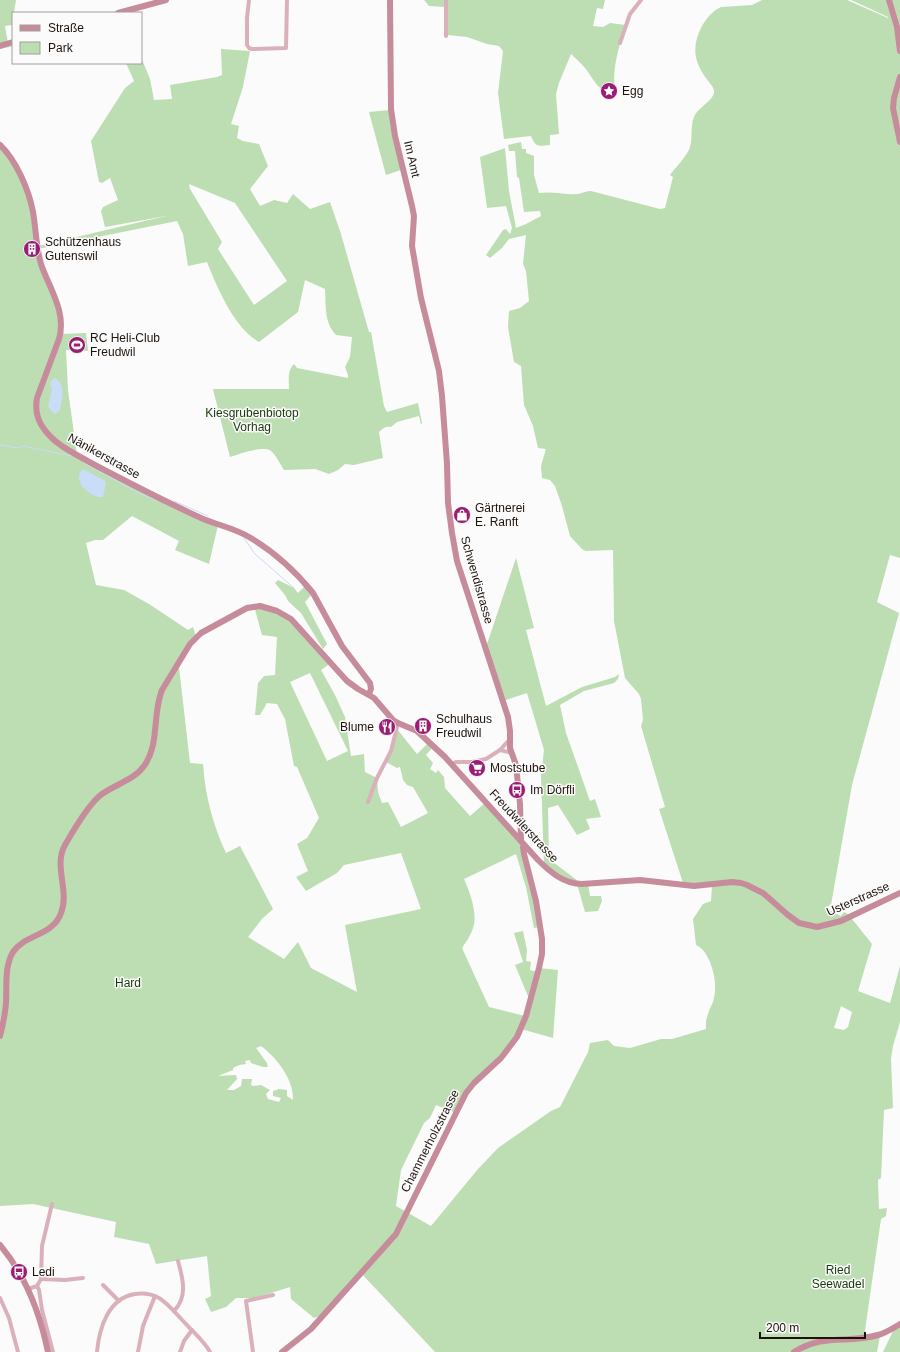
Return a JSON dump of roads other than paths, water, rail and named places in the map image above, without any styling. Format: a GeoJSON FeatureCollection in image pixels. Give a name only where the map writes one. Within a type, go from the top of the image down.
{"type":"FeatureCollection","features":[{"type":"Feature","properties":{"kind":"street"},"geometry":{"type":"LineString","coordinates":[[122,12],[166,0]]}},
{"type":"Feature","properties":{"kind":"street"},"geometry":{"type":"LineString","coordinates":[[249,0],[247,44],[249,48],[252,49],[286,48],[287,0]]}},
{"type":"Feature","properties":{"kind":"street","name":"Im Amt"},"geometry":{"type":"LineString","coordinates":[[390,0],[390,109],[414,216],[412,246],[427,322]]}},
{"type":"Feature","properties":{"kind":"street"},"geometry":{"type":"LineString","coordinates":[[446,0],[446,36]]}},
{"type":"Feature","properties":{"kind":"street"},"geometry":{"type":"LineString","coordinates":[[620,43],[630,14],[641,0]]}},
{"type":"Feature","properties":{"kind":"street"},"geometry":{"type":"LineString","coordinates":[[889,0],[896,22],[900,51]]}},
{"type":"Feature","properties":{"kind":"street"},"geometry":{"type":"LineString","coordinates":[[0,46],[12,42]]}},
{"type":"Feature","properties":{"kind":"street"},"geometry":{"type":"LineString","coordinates":[[900,77],[894,98],[893,108],[900,142]]}},
{"type":"Feature","properties":{"kind":"street","name":"Nänikerstrasse"},"geometry":{"type":"LineString","coordinates":[[0,145],[16,164],[32,205],[40,259],[61,319],[62,330],[37,398],[37,416],[42,428],[56,442],[78,456],[134,486],[180,508],[248,537],[274,555],[306,585],[312,593],[342,646],[368,681],[371,687],[369,694]]}},
{"type":"Feature","properties":{"kind":"street","name":"Schwendistrasse"},"geometry":{"type":"LineString","coordinates":[[427,322],[439,371],[447,464],[448,503],[454,547],[457,561],[508,717],[512,753],[516,765],[522,843]]}},
{"type":"Feature","properties":{"kind":"street","name":"Freudwilerstrasse"},"geometry":{"type":"LineString","coordinates":[[0,1036],[5,1014],[8,969],[11,958],[19,946],[51,928],[57,922],[61,914],[64,903],[60,861],[63,848],[96,798],[133,777],[144,766],[153,746],[158,705],[162,690],[182,656],[196,637],[247,608],[260,606],[277,611],[291,619],[347,681],[358,690],[369,694],[374,698],[398,723],[417,731],[452,764],[522,843],[550,871],[564,880],[577,884],[640,880],[700,886],[732,882],[747,885],[763,893]]}},
{"type":"Feature","properties":{"kind":"street"},"geometry":{"type":"LineString","coordinates":[[368,802],[376,778],[391,751],[398,723]]}},
{"type":"Feature","properties":{"kind":"street"},"geometry":{"type":"LineString","coordinates":[[452,764],[456,762],[481,761],[500,750],[510,739]]}},
{"type":"Feature","properties":{"kind":"street"},"geometry":{"type":"LineString","coordinates":[[500,750],[512,753]]}},
{"type":"Feature","properties":{"kind":"street","name":"Chammerholzstrasse"},"geometry":{"type":"LineString","coordinates":[[282,1352],[310,1328],[396,1234],[466,1093],[474,1083],[507,1051],[521,1029],[537,972],[542,946],[536,901],[522,843]]}},
{"type":"Feature","properties":{"kind":"street","name":"Usterstrasse"},"geometry":{"type":"LineString","coordinates":[[763,893],[793,919],[805,925],[817,927],[841,921],[900,892]]}},
{"type":"Feature","properties":{"kind":"street"},"geometry":{"type":"LineString","coordinates":[[28,1289],[37,1286],[41,1279],[42,1246],[52,1204]]}},
{"type":"Feature","properties":{"kind":"street"},"geometry":{"type":"LineString","coordinates":[[0,1245],[19,1272],[28,1289],[40,1318],[48,1352]]}},
{"type":"Feature","properties":{"kind":"street"},"geometry":{"type":"LineString","coordinates":[[174,1311],[182,1299],[184,1290],[184,1282],[178,1261]]}},
{"type":"Feature","properties":{"kind":"street"},"geometry":{"type":"LineString","coordinates":[[41,1279],[65,1280],[83,1278]]}},
{"type":"Feature","properties":{"kind":"street"},"geometry":{"type":"LineString","coordinates":[[103,1285],[119,1301]]}},
{"type":"Feature","properties":{"kind":"street"},"geometry":{"type":"LineString","coordinates":[[37,1286],[53,1352]]}},
{"type":"Feature","properties":{"kind":"street"},"geometry":{"type":"LineString","coordinates":[[97,1352],[100,1336],[106,1319],[113,1307],[126,1297],[137,1294],[155,1296],[163,1301],[192,1330],[210,1352]]}},
{"type":"Feature","properties":{"kind":"street"},"geometry":{"type":"LineString","coordinates":[[253,1352],[246,1301],[273,1295]]}},
{"type":"Feature","properties":{"kind":"street"},"geometry":{"type":"LineString","coordinates":[[138,1352],[143,1326],[155,1296]]}},
{"type":"Feature","properties":{"kind":"street"},"geometry":{"type":"LineString","coordinates":[[0,1298],[9,1318],[18,1352]]}},
{"type":"Feature","properties":{"kind":"street"},"geometry":{"type":"LineString","coordinates":[[794,1352],[809,1344],[820,1341],[864,1338],[879,1335],[900,1324]]}},
{"type":"Feature","properties":{"kind":"street"},"geometry":{"type":"LineString","coordinates":[[180,1352],[184,1341],[192,1330]]}},
{"type":"Feature","properties":{"kind":"water"},"geometry":{"type":"Polygon","coordinates":[[[55,378],[61,384],[62,388],[62,402],[60,410],[56,414],[52,412],[48,406],[52,389],[50,384],[55,378]]]}},
{"type":"Feature","properties":{"kind":"water"},"geometry":{"type":"Polygon","coordinates":[[[83,469],[104,480],[106,483],[103,497],[91,494],[81,485],[79,477],[83,469]]]}},
{"type":"Feature","properties":{"kind":"waterway"},"geometry":{"type":"LineString","coordinates":[[0,445],[18,448],[23,446],[72,456]]}},
{"type":"Feature","properties":{"kind":"waterway"},"geometry":{"type":"LineString","coordinates":[[84,463],[137,492],[157,501]]}},
{"type":"Feature","properties":{"kind":"waterway"},"geometry":{"type":"LineString","coordinates":[[174,501],[208,516]]}},
{"type":"Feature","properties":{"kind":"waterway"},"geometry":{"type":"LineString","coordinates":[[244,538],[255,554],[294,588]]}},
{"type":"Feature","properties":{"kind":"place","name":"Egg"},"geometry":{"type":"Point","coordinates":[609,91]}},
{"type":"Feature","properties":{"kind":"place","name":"Schützenhaus Gutenswil"},"geometry":{"type":"Point","coordinates":[32,249]}},
{"type":"Feature","properties":{"kind":"place","name":"RC Heli-Club Freudwil"},"geometry":{"type":"Point","coordinates":[77,345]}},
{"type":"Feature","properties":{"kind":"place","name":"Gärtnerei E. Ranft"},"geometry":{"type":"Point","coordinates":[462,515]}},
{"type":"Feature","properties":{"kind":"place","name":"Schulhaus Freudwil"},"geometry":{"type":"Point","coordinates":[423,726]}},
{"type":"Feature","properties":{"kind":"place","name":"Blume"},"geometry":{"type":"Point","coordinates":[387,727]}},
{"type":"Feature","properties":{"kind":"place","name":"Moststube"},"geometry":{"type":"Point","coordinates":[477,768]}},
{"type":"Feature","properties":{"kind":"place","name":"Im Dörfli"},"geometry":{"type":"Point","coordinates":[517,790]}},
{"type":"Feature","properties":{"kind":"place","name":"Ledi"},"geometry":{"type":"Point","coordinates":[19,1272]}},
{"type":"Feature","properties":{"kind":"park label","name":"Kiesgrubenbiotop Vorhag"},"geometry":{"type":"Point","coordinates":[252,420]}},
{"type":"Feature","properties":{"kind":"park label","name":"Hard"},"geometry":{"type":"Point","coordinates":[128,983]}},
{"type":"Feature","properties":{"kind":"park label","name":"Ried Seewadel"},"geometry":{"type":"Point","coordinates":[838,1277]}}]}
